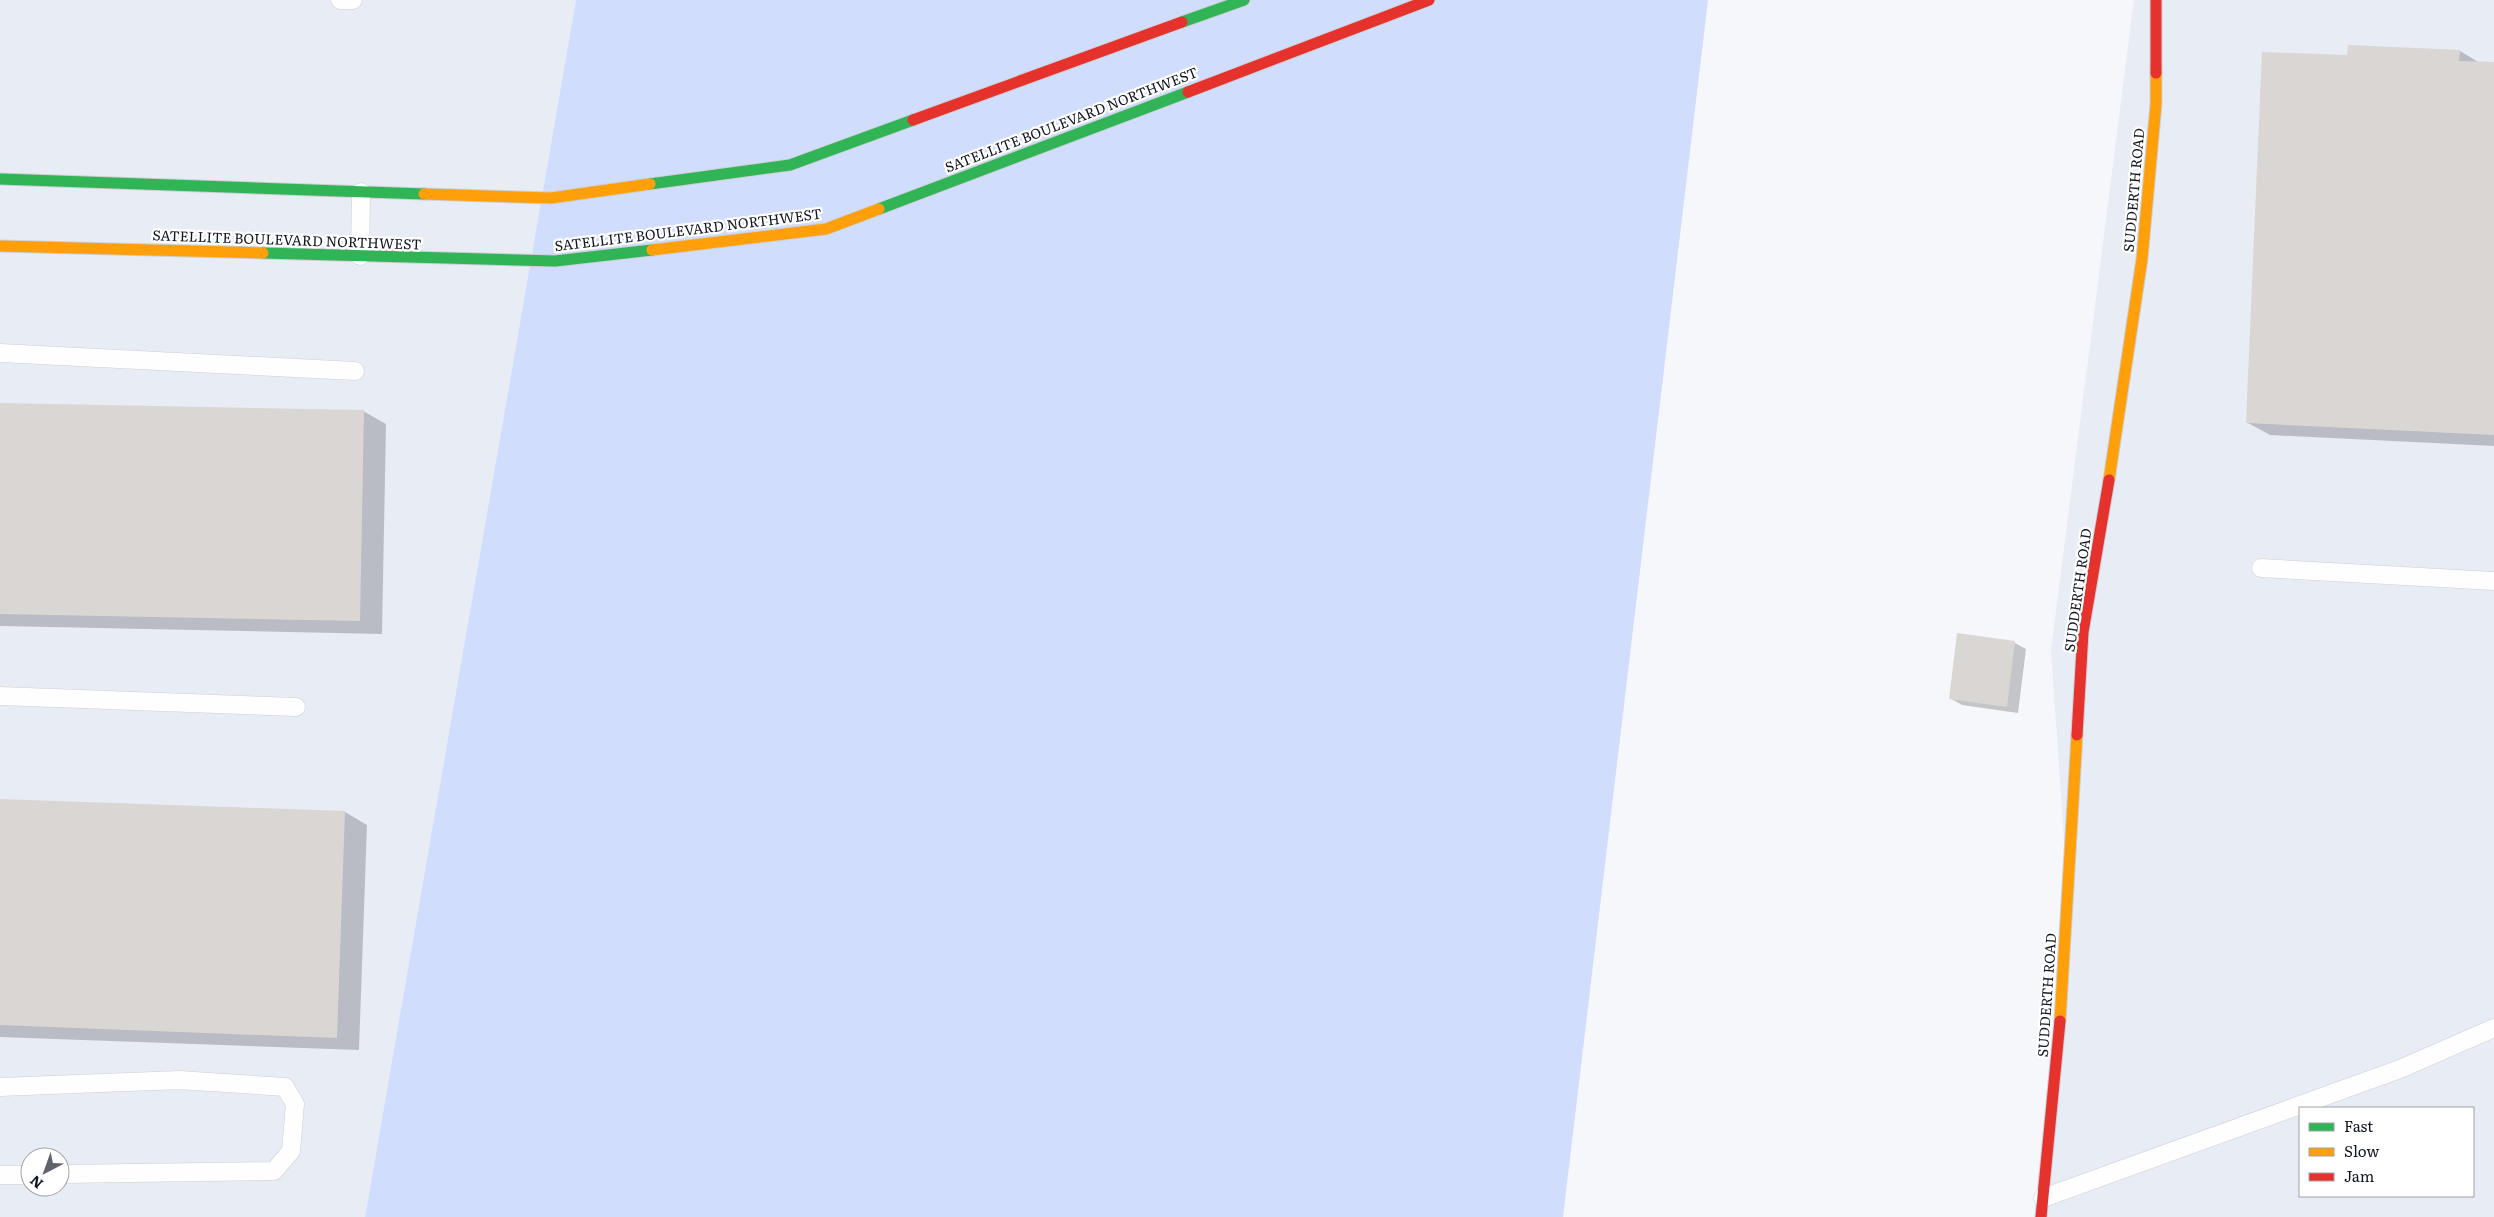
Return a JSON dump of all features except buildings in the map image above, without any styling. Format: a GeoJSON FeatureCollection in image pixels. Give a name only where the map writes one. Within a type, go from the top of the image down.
{"type":"FeatureCollection","features":[{"type":"Feature","properties":{"kind":"main road"},"geometry":{"type":"LineString","coordinates":[[0,179],[551,198],[790,165],[1244,0]]}},
{"type":"Feature","properties":{"kind":"main road","name":"SATELLITE BOULEVARD NORTHWEST"},"geometry":{"type":"LineString","coordinates":[[0,246],[555,261],[826,228],[1429,0]]}},
{"type":"Feature","properties":{"kind":"main road","name":"SUDDERTH ROAD"},"geometry":{"type":"LineString","coordinates":[[2041,1217],[2060,1022],[2083,632],[2115,443],[2142,260],[2156,104],[2156,0]]}},
{"type":"Feature","properties":{"kind":"lane"},"geometry":{"type":"LineString","coordinates":[[340,0],[353,0]]}},
{"type":"Feature","properties":{"kind":"lane"},"geometry":{"type":"LineString","coordinates":[[360,256],[361,192]]}},
{"type":"Feature","properties":{"kind":"lane"},"geometry":{"type":"LineString","coordinates":[[0,353],[356,371]]}},
{"type":"Feature","properties":{"kind":"lane"},"geometry":{"type":"LineString","coordinates":[[2261,568],[2494,581]]}},
{"type":"Feature","properties":{"kind":"lane"},"geometry":{"type":"LineString","coordinates":[[0,696],[296,706]]}},
{"type":"Feature","properties":{"kind":"lane"},"geometry":{"type":"LineString","coordinates":[[2043,1198],[2400,1069],[2494,1028]]}},
{"type":"Feature","properties":{"kind":"lane"},"geometry":{"type":"LineString","coordinates":[[0,1087],[179,1080],[285,1087],[295,1104],[291,1151],[274,1170],[70,1174]]}},
{"type":"Feature","properties":{"kind":"lane"},"geometry":{"type":"LineString","coordinates":[[0,1176],[20,1175]]}},
{"type":"Feature","properties":{"kind":"shaded area"},"geometry":{"type":"Polygon","coordinates":[[[0,0],[576,0],[365,1217],[0,1217],[0,0]]]}},
{"type":"Feature","properties":{"kind":"shaded area"},"geometry":{"type":"Polygon","coordinates":[[[576,0],[1708,0],[1563,1217],[365,1217],[576,0]]]}},
{"type":"Feature","properties":{"kind":"shaded area"},"geometry":{"type":"Polygon","coordinates":[[[2134,0],[2494,0],[2494,1217],[2039,1217],[2067,885],[2051,650],[2134,0]]]}},
{"type":"Feature","properties":{"kind":"traffic: fast"},"geometry":{"type":"LineString","coordinates":[[1182,22],[1244,0]]}},
{"type":"Feature","properties":{"kind":"traffic: fast"},"geometry":{"type":"LineString","coordinates":[[879,209],[1188,92]]}},
{"type":"Feature","properties":{"kind":"traffic: fast"},"geometry":{"type":"LineString","coordinates":[[650,184],[790,165],[913,120]]}},
{"type":"Feature","properties":{"kind":"traffic: fast"},"geometry":{"type":"LineString","coordinates":[[0,179],[424,194]]}},
{"type":"Feature","properties":{"kind":"traffic: fast"},"geometry":{"type":"LineString","coordinates":[[263,253],[555,261],[652,250]]}},
{"type":"Feature","properties":{"kind":"traffic: slow"},"geometry":{"type":"LineString","coordinates":[[2109,480],[2142,259],[2156,104],[2156,73]]}},
{"type":"Feature","properties":{"kind":"traffic: slow"},"geometry":{"type":"LineString","coordinates":[[424,194],[551,198],[650,184]]}},
{"type":"Feature","properties":{"kind":"traffic: slow"},"geometry":{"type":"LineString","coordinates":[[652,250],[826,229],[879,209]]}},
{"type":"Feature","properties":{"kind":"traffic: slow"},"geometry":{"type":"LineString","coordinates":[[0,246],[263,253]]}},
{"type":"Feature","properties":{"kind":"traffic: slow"},"geometry":{"type":"LineString","coordinates":[[2060,1021],[2077,735]]}},
{"type":"Feature","properties":{"kind":"traffic: jam"},"geometry":{"type":"LineString","coordinates":[[1188,92],[1429,0]]}},
{"type":"Feature","properties":{"kind":"traffic: jam"},"geometry":{"type":"LineString","coordinates":[[2156,0],[2156,73]]}},
{"type":"Feature","properties":{"kind":"traffic: jam"},"geometry":{"type":"LineString","coordinates":[[913,120],[1182,22]]}},
{"type":"Feature","properties":{"kind":"traffic: jam"},"geometry":{"type":"LineString","coordinates":[[2077,735],[2083,632],[2109,480]]}},
{"type":"Feature","properties":{"kind":"traffic: jam"},"geometry":{"type":"LineString","coordinates":[[2041,1217],[2060,1021]]}}]}
